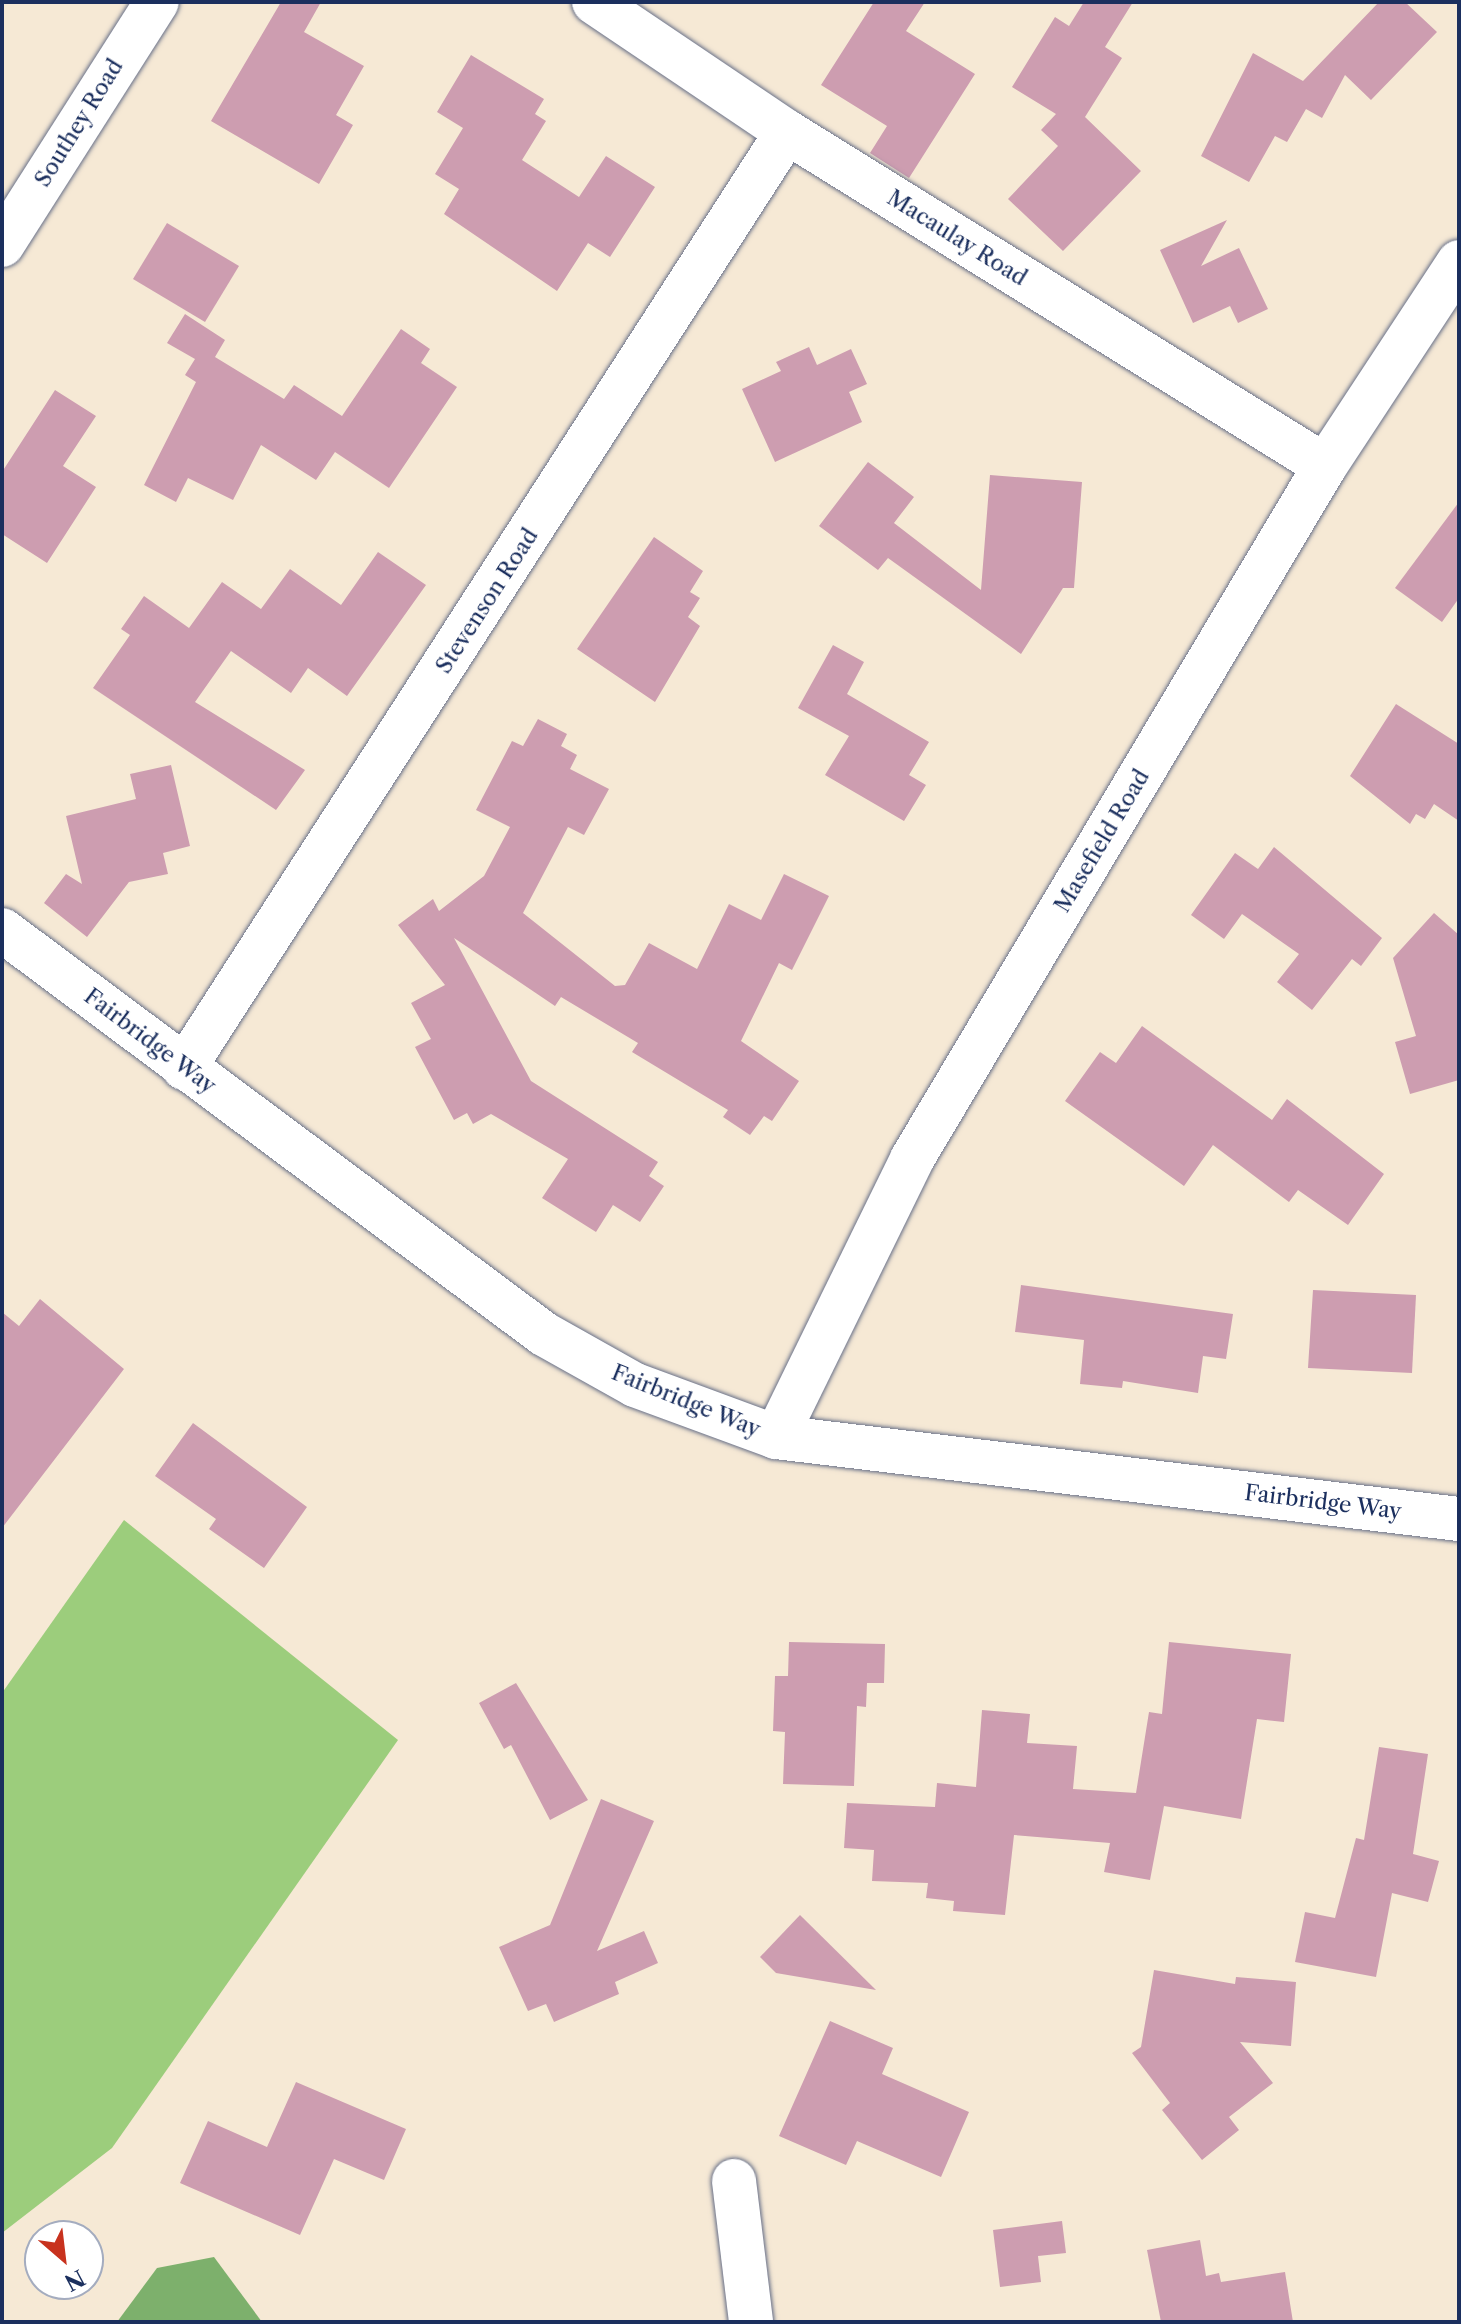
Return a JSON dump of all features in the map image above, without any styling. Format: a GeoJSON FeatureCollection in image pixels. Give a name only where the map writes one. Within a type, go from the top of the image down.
{"type":"FeatureCollection","features":[{"type":"Feature","properties":{"kind":"street","name":"Southey Road"},"geometry":{"type":"LineString","coordinates":[[2,245],[157,2]]}},
{"type":"Feature","properties":{"kind":"street","name":"Macaulay Road"},"geometry":{"type":"LineString","coordinates":[[594,2],[787,132],[1325,466]]}},
{"type":"Feature","properties":{"kind":"street","name":"Stevenson Road"},"geometry":{"type":"LineString","coordinates":[[184,1068],[787,132]]}},
{"type":"Feature","properties":{"kind":"street","name":"Masefield Road"},"geometry":{"type":"LineString","coordinates":[[776,1437],[912,1159],[1325,466],[1459,262]]}},
{"type":"Feature","properties":{"kind":"street","name":"Fairbridge Way"},"geometry":{"type":"LineString","coordinates":[[2,930],[544,1334],[635,1385],[776,1437],[1459,1519]]}},
{"type":"Feature","properties":{"kind":"street"},"geometry":{"type":"LineString","coordinates":[[734,2181],[751,2322]]}},
{"type":"Feature","properties":{"kind":"green space"},"geometry":{"type":"Polygon","coordinates":[[[124,1520],[398,1740],[112,2148],[2,2233],[2,1693],[124,1520]]]}},
{"type":"Feature","properties":{"kind":"green space"},"geometry":{"type":"Polygon","coordinates":[[[214,2257],[262,2322],[117,2322],[157,2268],[214,2257]]]}},
{"type":"Feature","properties":{"kind":"building"},"geometry":{"type":"Polygon","coordinates":[[[281,2],[321,2],[304,32],[364,66],[336,115],[353,125],[319,184],[211,121],[281,2]]]}},
{"type":"Feature","properties":{"kind":"building"},"geometry":{"type":"Polygon","coordinates":[[[874,2],[925,2],[906,31],[975,74],[909,178],[870,153],[887,126],[821,85],[874,2]]]}},
{"type":"Feature","properties":{"kind":"building"},"geometry":{"type":"Polygon","coordinates":[[[1084,2],[1133,2],[1105,47],[1122,58],[1085,117],[1141,171],[1063,251],[1008,199],[1058,146],[1041,130],[1056,114],[1012,87],[1055,17],[1069,26],[1084,2]]]}},
{"type":"Feature","properties":{"kind":"building"},"geometry":{"type":"Polygon","coordinates":[[[1379,2],[1405,2],[1437,32],[1371,100],[1345,75],[1322,118],[1306,109],[1287,142],[1275,136],[1249,182],[1201,156],[1253,53],[1303,81],[1379,2]]]}},
{"type":"Feature","properties":{"kind":"building"},"geometry":{"type":"Polygon","coordinates":[[[471,55],[544,99],[535,114],[546,121],[522,160],[579,197],[606,156],[655,187],[610,257],[588,243],[557,291],[444,214],[459,189],[435,174],[463,128],[437,112],[471,55]]]}},
{"type":"Feature","properties":{"kind":"building"},"geometry":{"type":"Polygon","coordinates":[[[1227,220],[1201,266],[1239,248],[1268,309],[1238,323],[1230,306],[1193,323],[1160,250],[1227,220]]]}},
{"type":"Feature","properties":{"kind":"building"},"geometry":{"type":"Polygon","coordinates":[[[167,223],[239,266],[205,322],[133,279],[167,223]]]}},
{"type":"Feature","properties":{"kind":"building"},"geometry":{"type":"Polygon","coordinates":[[[185,314],[225,340],[215,357],[284,399],[294,385],[342,416],[401,329],[430,349],[421,363],[457,387],[389,488],[335,452],[316,480],[261,445],[233,500],[188,478],[176,502],[144,485],[196,382],[185,375],[195,359],[167,343],[185,314]]]}},
{"type":"Feature","properties":{"kind":"building"},"geometry":{"type":"Polygon","coordinates":[[[809,347],[817,365],[851,349],[867,384],[849,392],[862,422],[775,462],[742,389],[781,371],[776,362],[809,347]]]}},
{"type":"Feature","properties":{"kind":"building"},"geometry":{"type":"Polygon","coordinates":[[[55,390],[96,416],[63,466],[96,487],[47,563],[2,534],[2,472],[55,390]]]}},
{"type":"Feature","properties":{"kind":"building"},"geometry":{"type":"Polygon","coordinates":[[[868,462],[914,497],[894,523],[981,590],[990,475],[1082,482],[1074,588],[1063,588],[1021,654],[888,558],[878,570],[819,526],[868,462]]]}},
{"type":"Feature","properties":{"kind":"building"},"geometry":{"type":"Polygon","coordinates":[[[1459,502],[1459,598],[1442,622],[1395,588],[1459,502]]]}},
{"type":"Feature","properties":{"kind":"building"},"geometry":{"type":"Polygon","coordinates":[[[654,537],[703,571],[690,592],[700,598],[688,617],[700,626],[655,702],[577,649],[654,537]]]}},
{"type":"Feature","properties":{"kind":"building"},"geometry":{"type":"Polygon","coordinates":[[[378,552],[426,585],[347,696],[308,668],[291,693],[231,651],[195,702],[305,770],[276,810],[93,688],[130,635],[121,629],[144,596],[189,628],[222,582],[261,609],[290,569],[341,605],[378,552]]]}},
{"type":"Feature","properties":{"kind":"building"},"geometry":{"type":"Polygon","coordinates":[[[833,645],[864,662],[847,694],[929,742],[909,775],[926,785],[904,821],[825,775],[849,736],[798,708],[833,645]]]}},
{"type":"Feature","properties":{"kind":"building"},"geometry":{"type":"Polygon","coordinates":[[[1396,704],[1459,744],[1459,821],[1434,804],[1425,819],[1416,814],[1410,824],[1350,776],[1396,704]]]}},
{"type":"Feature","properties":{"kind":"building"},"geometry":{"type":"Polygon","coordinates":[[[538,719],[567,734],[561,746],[577,755],[570,769],[609,789],[584,835],[568,827],[523,913],[615,986],[625,985],[649,943],[697,969],[729,904],[761,920],[784,874],[829,896],[792,970],[779,963],[741,1041],[799,1081],[772,1121],[764,1116],[750,1135],[723,1117],[728,1110],[632,1052],[638,1043],[561,997],[555,1006],[454,938],[531,1081],[658,1162],[649,1176],[664,1186],[640,1222],[613,1205],[596,1232],[542,1198],[568,1159],[491,1114],[473,1124],[467,1113],[454,1120],[415,1047],[431,1039],[411,1003],[445,985],[398,925],[433,899],[439,911],[484,876],[510,827],[476,810],[512,741],[523,746],[538,719]]]}},
{"type":"Feature","properties":{"kind":"building"},"geometry":{"type":"Polygon","coordinates":[[[171,765],[190,846],[163,853],[168,874],[129,882],[87,937],[44,903],[66,874],[82,884],[66,816],[136,799],[130,774],[171,765]]]}},
{"type":"Feature","properties":{"kind":"building"},"geometry":{"type":"Polygon","coordinates":[[[1274,847],[1382,938],[1361,966],[1352,959],[1312,1010],[1277,982],[1299,954],[1242,914],[1224,939],[1191,915],[1235,853],[1258,869],[1274,847]]]}},
{"type":"Feature","properties":{"kind":"building"},"geometry":{"type":"Polygon","coordinates":[[[1434,913],[1459,935],[1459,1080],[1410,1094],[1395,1042],[1416,1036],[1393,958],[1434,913]]]}},
{"type":"Feature","properties":{"kind":"building"},"geometry":{"type":"Polygon","coordinates":[[[1142,1026],[1272,1120],[1287,1099],[1384,1174],[1348,1225],[1298,1190],[1289,1202],[1213,1145],[1184,1186],[1065,1101],[1100,1052],[1116,1063],[1142,1026]]]}},
{"type":"Feature","properties":{"kind":"building"},"geometry":{"type":"Polygon","coordinates":[[[1021,1285],[1233,1314],[1226,1359],[1203,1356],[1198,1393],[1123,1381],[1122,1388],[1080,1384],[1084,1340],[1015,1332],[1021,1285]]]}},
{"type":"Feature","properties":{"kind":"building"},"geometry":{"type":"Polygon","coordinates":[[[1313,1290],[1416,1295],[1412,1373],[1308,1368],[1313,1290]]]}},
{"type":"Feature","properties":{"kind":"building"},"geometry":{"type":"Polygon","coordinates":[[[40,1299],[124,1369],[2,1528],[2,1312],[19,1326],[40,1299]]]}},
{"type":"Feature","properties":{"kind":"building"},"geometry":{"type":"Polygon","coordinates":[[[193,1423],[307,1507],[264,1568],[209,1529],[216,1519],[155,1476],[193,1423]]]}},
{"type":"Feature","properties":{"kind":"building"},"geometry":{"type":"Polygon","coordinates":[[[789,1642],[885,1644],[884,1683],[867,1683],[866,1707],[857,1706],[854,1786],[783,1784],[785,1732],[773,1731],[775,1676],[788,1676],[789,1642]]]}},
{"type":"Feature","properties":{"kind":"building"},"geometry":{"type":"Polygon","coordinates":[[[1169,1642],[1291,1654],[1284,1722],[1257,1719],[1241,1819],[1164,1806],[1150,1880],[1104,1872],[1110,1843],[1014,1835],[1005,1915],[953,1911],[954,1901],[926,1898],[928,1883],[872,1881],[874,1850],[844,1848],[847,1803],[935,1807],[937,1783],[976,1787],[982,1710],[1030,1714],[1027,1743],[1077,1746],[1073,1789],[1136,1793],[1149,1712],[1162,1714],[1169,1642]]]}},
{"type":"Feature","properties":{"kind":"building"},"geometry":{"type":"Polygon","coordinates":[[[516,1683],[588,1800],[550,1820],[511,1745],[504,1749],[479,1703],[516,1683]]]}},
{"type":"Feature","properties":{"kind":"building"},"geometry":{"type":"Polygon","coordinates":[[[1379,1747],[1428,1754],[1413,1854],[1439,1861],[1428,1902],[1392,1893],[1376,1977],[1295,1962],[1305,1912],[1335,1918],[1356,1838],[1364,1840],[1379,1747]]]}},
{"type":"Feature","properties":{"kind":"building"},"geometry":{"type":"Polygon","coordinates":[[[601,1799],[654,1821],[597,1951],[644,1931],[658,1963],[615,1982],[619,1994],[554,2022],[546,2004],[528,2011],[499,1947],[550,1925],[601,1799]]]}},
{"type":"Feature","properties":{"kind":"building"},"geometry":{"type":"Polygon","coordinates":[[[800,1915],[876,1990],[776,1973],[760,1957],[800,1915]]]}},
{"type":"Feature","properties":{"kind":"building"},"geometry":{"type":"Polygon","coordinates":[[[1154,1970],[1235,1984],[1236,1977],[1296,1982],[1291,2046],[1240,2042],[1273,2083],[1229,2117],[1239,2130],[1202,2160],[1162,2110],[1170,2103],[1132,2053],[1141,2047],[1154,1970]]]}},
{"type":"Feature","properties":{"kind":"building"},"geometry":{"type":"Polygon","coordinates":[[[830,2021],[893,2048],[882,2074],[969,2112],[941,2177],[857,2141],[846,2165],[779,2136],[830,2021]]]}},
{"type":"Feature","properties":{"kind":"building"},"geometry":{"type":"Polygon","coordinates":[[[296,2082],[406,2129],[384,2180],[334,2159],[300,2235],[180,2183],[208,2121],[267,2147],[296,2082]]]}},
{"type":"Feature","properties":{"kind":"building"},"geometry":{"type":"Polygon","coordinates":[[[1062,2221],[1066,2253],[1038,2256],[1041,2282],[1000,2287],[993,2230],[1062,2221]]]}},
{"type":"Feature","properties":{"kind":"building"},"geometry":{"type":"Polygon","coordinates":[[[1200,2240],[1206,2276],[1219,2273],[1221,2282],[1285,2272],[1293,2322],[1161,2322],[1147,2250],[1200,2240]]]}}]}
